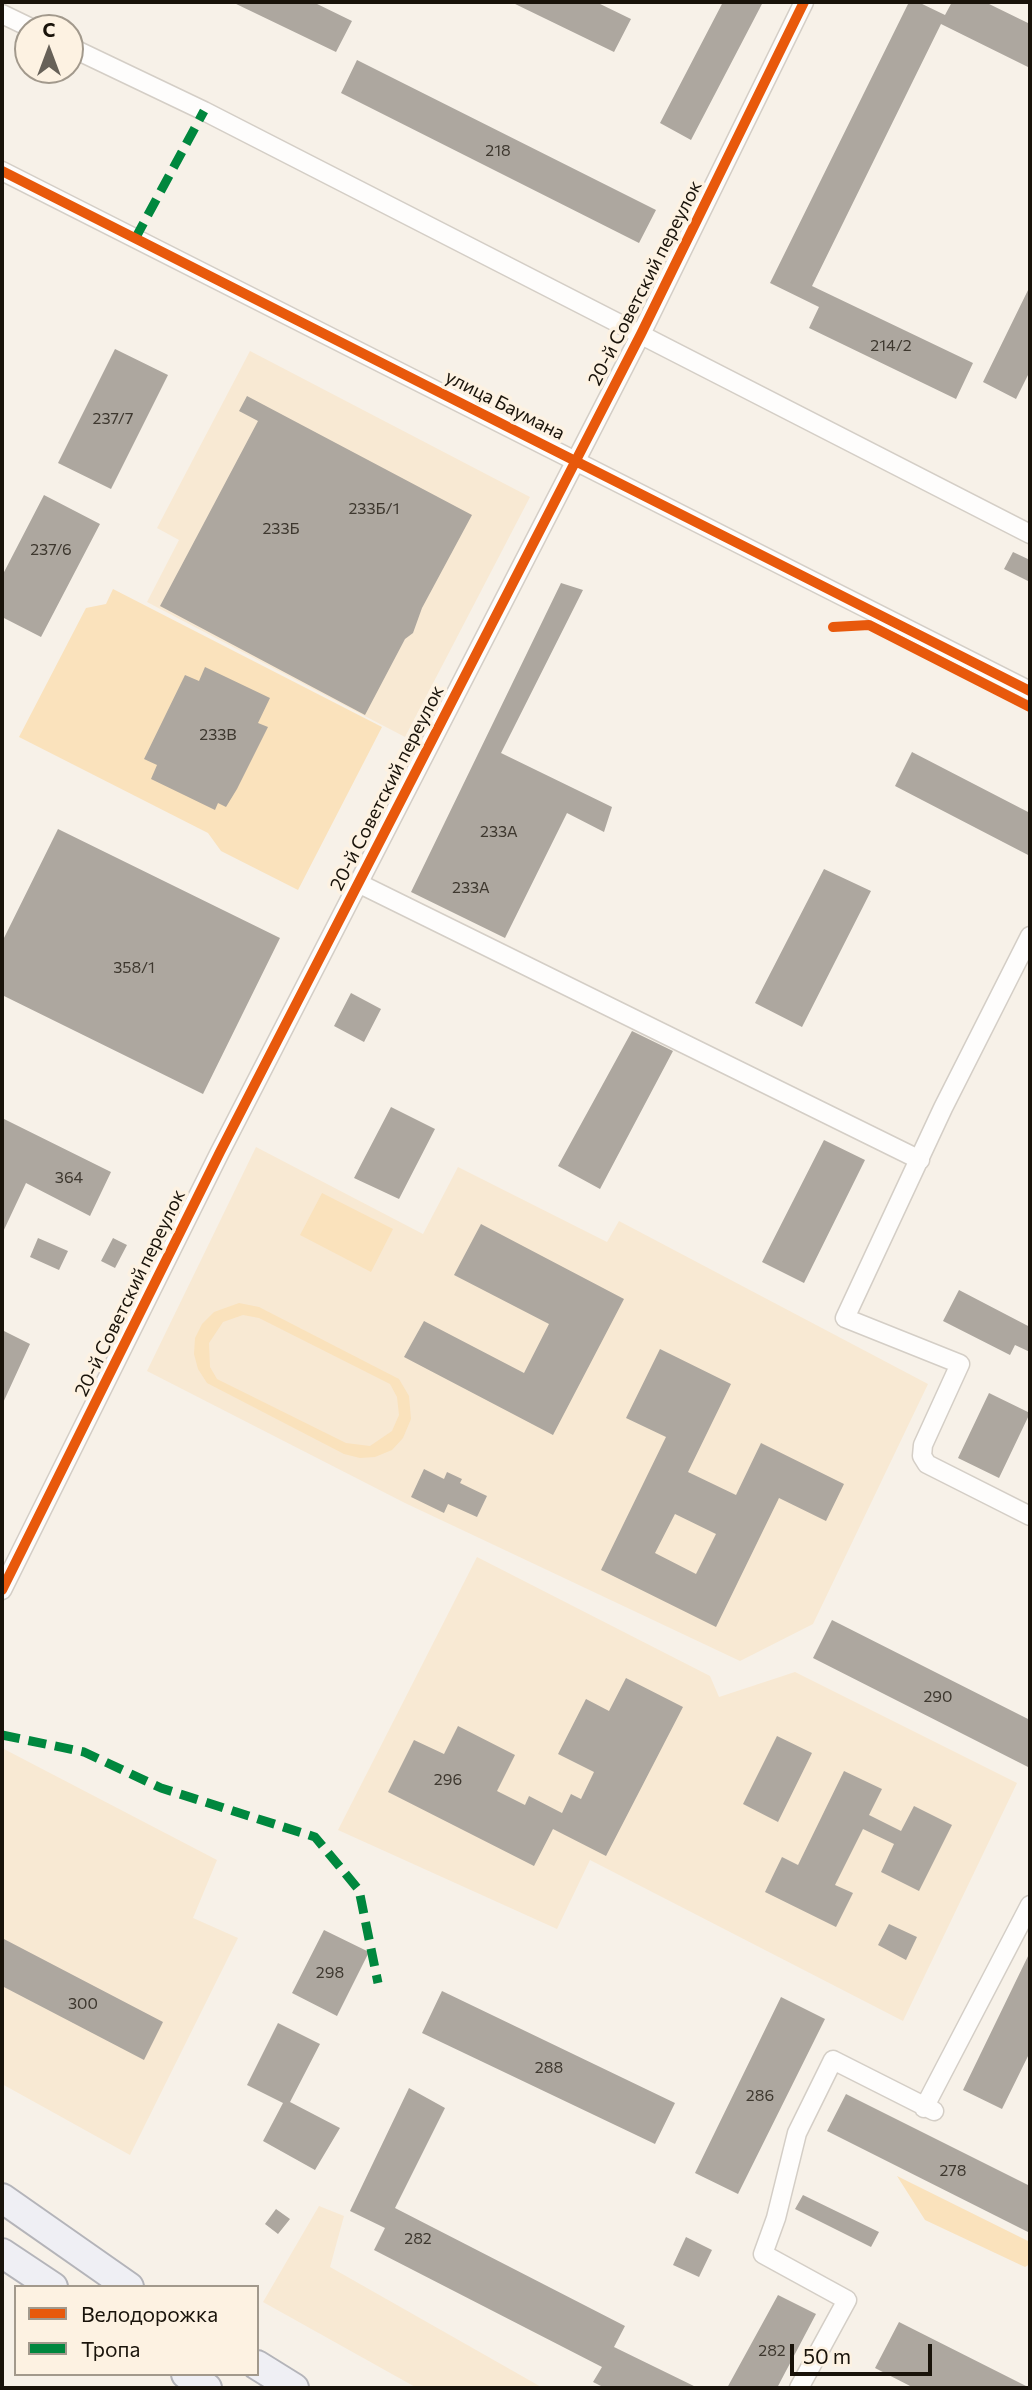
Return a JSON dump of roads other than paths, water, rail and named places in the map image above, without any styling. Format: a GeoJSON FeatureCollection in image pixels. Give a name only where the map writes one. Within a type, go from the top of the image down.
{"type":"FeatureCollection","features":[{"type":"Feature","properties":{"kind":"main road"},"geometry":{"type":"LineString","coordinates":[[2,2198],[126,2285]]}},
{"type":"Feature","properties":{"kind":"main road"},"geometry":{"type":"LineString","coordinates":[[2,2253],[50,2285]]}},
{"type":"Feature","properties":{"kind":"main road"},"geometry":{"type":"LineString","coordinates":[[259,2366],[294,2388]]}},
{"type":"Feature","properties":{"kind":"main road"},"geometry":{"type":"LineString","coordinates":[[189,2376],[207,2388]]}},
{"type":"Feature","properties":{"kind":"street","name":"20-й Советский переулок"},"geometry":{"type":"LineString","coordinates":[[2,1590],[358,883],[641,334],[804,2]]}},
{"type":"Feature","properties":{"kind":"street"},"geometry":{"type":"LineString","coordinates":[[84,54],[641,334],[1030,534]]}},
{"type":"Feature","properties":{"kind":"street","name":"улица Баумана"},"geometry":{"type":"LineString","coordinates":[[2,171],[1030,691]]}},
{"type":"Feature","properties":{"kind":"street"},"geometry":{"type":"LineString","coordinates":[[358,883],[707,1058],[920,1160]]}},
{"type":"Feature","properties":{"kind":"street"},"geometry":{"type":"LineString","coordinates":[[1030,936],[845,1318],[960,1364],[923,1445],[922,1456],[927,1464],[1030,1516]]}},
{"type":"Feature","properties":{"kind":"street"},"geometry":{"type":"LineString","coordinates":[[799,2388],[848,2300],[763,2254],[776,2218],[797,2133],[834,2060],[929,2110],[1030,1905]]}}]}
